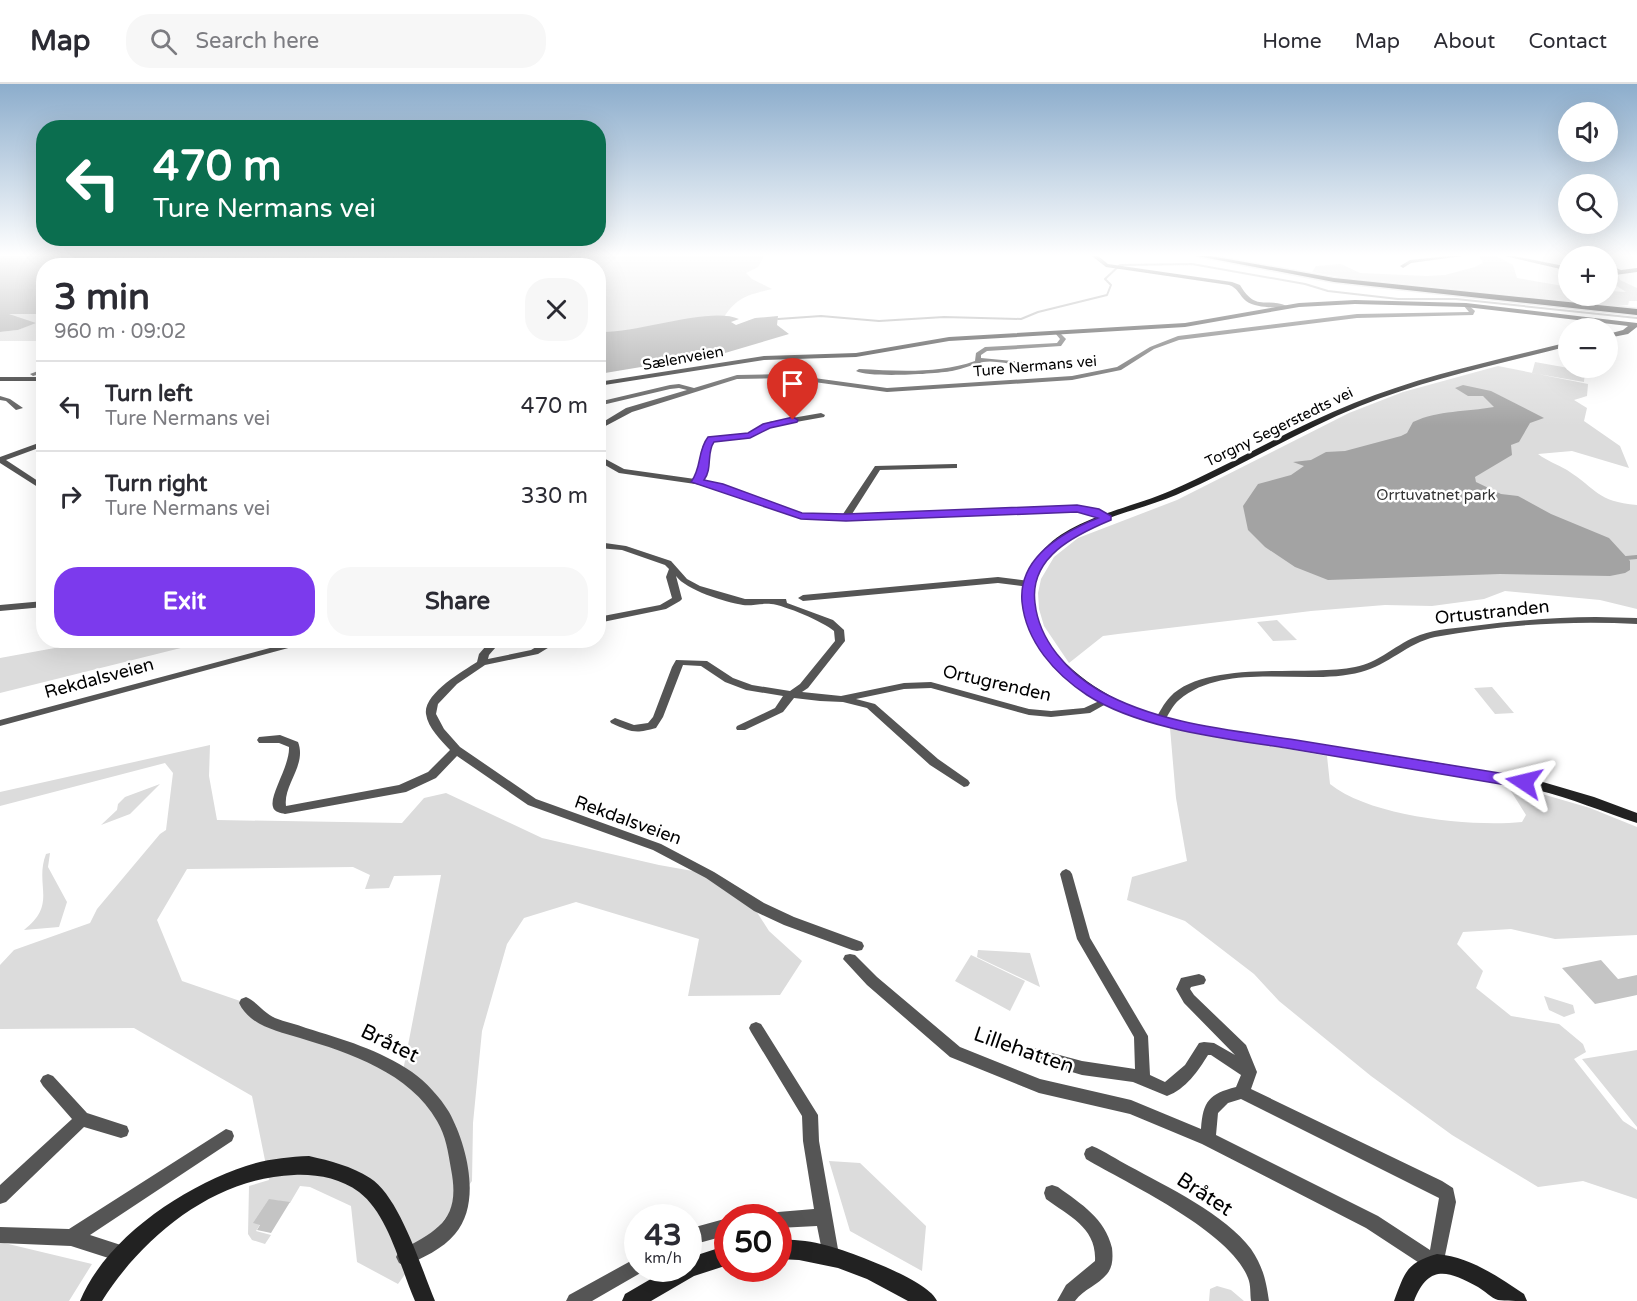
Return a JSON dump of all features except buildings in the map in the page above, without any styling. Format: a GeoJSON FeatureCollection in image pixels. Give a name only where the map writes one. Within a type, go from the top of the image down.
{"type":"FeatureCollection","features":[{"type":"Feature","properties":{"kind":"main road","name":"Sælenveien"},"geometry":{"type":"LineString","coordinates":[[606,383],[764,358],[856,356],[940,339],[1195,324],[1250,313]]}},
{"type":"Feature","properties":{"kind":"main road","name":"Sælenveien"},"geometry":{"type":"LineString","coordinates":[[1539,313],[1634,325]]}},
{"type":"Feature","properties":{"kind":"main road"},"geometry":{"type":"LineString","coordinates":[[1618,334],[1634,325]]}},
{"type":"Feature","properties":{"kind":"main road","name":"Torgny Segerstedts vei"},"geometry":{"type":"LineString","coordinates":[[1558,347],[1356,405],[1183,489],[1080,529],[1052,547],[1037,564],[1029,584],[1030,618],[1043,644],[1064,671],[1108,700],[1160,720],[1226,734],[1512,780],[1560,791],[1637,818]]}},
{"type":"Feature","properties":{"kind":"main road"},"geometry":{"type":"LineString","coordinates":[[0,379],[36,375]]}},
{"type":"Feature","properties":{"kind":"main road"},"geometry":{"type":"LineString","coordinates":[[90,1301],[124,1254],[160,1220],[206,1190],[259,1170],[301,1165],[335,1171],[365,1185],[386,1209],[425,1301]]}},
{"type":"Feature","properties":{"kind":"main road"},"geometry":{"type":"LineString","coordinates":[[792,1251],[830,1255],[872,1270],[927,1301]]}},
{"type":"Feature","properties":{"kind":"main road"},"geometry":{"type":"LineString","coordinates":[[1404,1301],[1412,1276],[1419,1268],[1436,1263]]}},
{"type":"Feature","properties":{"kind":"main road","name":"Lillehatten"},"geometry":{"type":"LineString","coordinates":[[1436,1263],[1467,1272],[1517,1301]]}},
{"type":"Feature","properties":{"kind":"main road"},"geometry":{"type":"LineString","coordinates":[[642,1298],[667,1282]]}},
{"type":"Feature","properties":{"kind":"street","name":"Ture Nermans vei"},"geometry":{"type":"LineString","coordinates":[[606,423],[620,413],[691,389],[720,380],[753,375],[794,376],[887,390],[1078,377],[1119,369],[1152,348],[1178,338],[1357,316],[1467,315],[1470,313]]}},
{"type":"Feature","properties":{"kind":"street"},"geometry":{"type":"LineString","coordinates":[[980,360],[978,354],[985,350],[1059,345],[1063,339],[1058,333]]}},
{"type":"Feature","properties":{"kind":"street"},"geometry":{"type":"LineString","coordinates":[[859,372],[932,370],[966,366],[980,360],[1020,363]]}},
{"type":"Feature","properties":{"kind":"street","name":"Ture Nermans vei"},"geometry":{"type":"LineString","coordinates":[[606,402],[670,387],[680,386],[691,389]]}},
{"type":"Feature","properties":{"kind":"street"},"geometry":{"type":"LineString","coordinates":[[0,398],[8,400],[19,408]]}},
{"type":"Feature","properties":{"kind":"street"},"geometry":{"type":"LineString","coordinates":[[697,482],[704,473],[706,446],[711,439],[750,435],[772,424],[821,415]]}},
{"type":"Feature","properties":{"kind":"street"},"geometry":{"type":"LineString","coordinates":[[0,460],[36,446]]}},
{"type":"Feature","properties":{"kind":"street"},"geometry":{"type":"LineString","coordinates":[[0,460],[36,484]]}},
{"type":"Feature","properties":{"kind":"street"},"geometry":{"type":"LineString","coordinates":[[606,462],[622,471],[697,482],[727,489],[788,513],[846,517],[1077,508],[1095,512],[1107,518]]}},
{"type":"Feature","properties":{"kind":"street"},"geometry":{"type":"LineString","coordinates":[[846,517],[878,468],[954,466]]}},
{"type":"Feature","properties":{"kind":"street"},"geometry":{"type":"LineString","coordinates":[[606,546],[660,559],[674,568],[684,581],[697,588],[745,602],[777,603],[789,600]]}},
{"type":"Feature","properties":{"kind":"street"},"geometry":{"type":"LineString","coordinates":[[606,618],[674,603],[677,595],[671,577],[674,568]]}},
{"type":"Feature","properties":{"kind":"street"},"geometry":{"type":"LineString","coordinates":[[803,598],[998,580],[1029,584]]}},
{"type":"Feature","properties":{"kind":"street"},"geometry":{"type":"LineString","coordinates":[[741,728],[775,713],[837,645],[840,634],[830,622],[777,603]]}},
{"type":"Feature","properties":{"kind":"street"},"geometry":{"type":"LineString","coordinates":[[0,608],[36,605]]}},
{"type":"Feature","properties":{"kind":"street","name":"Ortustranden"},"geometry":{"type":"LineString","coordinates":[[1160,720],[1182,692],[1198,684],[1221,678],[1357,671],[1391,657],[1410,643],[1440,633],[1529,622],[1637,621]]}},
{"type":"Feature","properties":{"kind":"street","name":"Rekdalsveien"},"geometry":{"type":"LineString","coordinates":[[0,723],[283,648]]}},
{"type":"Feature","properties":{"kind":"street","name":"Rekdalsveien"},"geometry":{"type":"LineString","coordinates":[[482,663],[484,654],[490,648]]}},
{"type":"Feature","properties":{"kind":"street","name":"Rekdalsveien"},"geometry":{"type":"LineString","coordinates":[[541,648],[534,652],[482,663],[453,681],[432,703],[433,722],[456,750],[512,790],[547,810],[657,847],[710,875],[759,907],[854,952]]}},
{"type":"Feature","properties":{"kind":"street","name":"Ortugrenden"},"geometry":{"type":"LineString","coordinates":[[615,721],[633,729],[652,726],[658,717],[680,662],[703,663],[742,686],[766,692],[841,699],[871,706],[934,762],[964,783]]}},
{"type":"Feature","properties":{"kind":"street","name":"Ortugrenden"},"geometry":{"type":"LineString","coordinates":[[841,699],[904,687],[931,685],[1029,712],[1051,714],[1086,711],[1108,700]]}},
{"type":"Feature","properties":{"kind":"street"},"geometry":{"type":"LineString","coordinates":[[263,741],[280,738],[294,745],[294,763],[279,800],[279,807],[285,810],[402,789],[432,775],[456,750]]}},
{"type":"Feature","properties":{"kind":"street"},"geometry":{"type":"LineString","coordinates":[[1066,874],[1084,939],[1141,1036],[1143,1078]]}},
{"type":"Feature","properties":{"kind":"street","name":"Lillehatten"},"geometry":{"type":"LineString","coordinates":[[854,952],[887,995],[955,1052],[1039,1086],[1131,1107],[1209,1139],[1372,1222],[1436,1263]]}},
{"type":"Feature","properties":{"kind":"street"},"geometry":{"type":"LineString","coordinates":[[1199,980],[1186,982],[1184,989],[1190,999],[1241,1050],[1249,1072],[1242,1092]]}},
{"type":"Feature","properties":{"kind":"street","name":"Bråtet"},"geometry":{"type":"LineString","coordinates":[[246,1003],[260,1019],[369,1056],[404,1073],[425,1090],[446,1119],[461,1172],[460,1212],[451,1230],[405,1257]]}},
{"type":"Feature","properties":{"kind":"street"},"geometry":{"type":"LineString","coordinates":[[756,1028],[810,1115],[830,1255]]}},
{"type":"Feature","properties":{"kind":"street","name":"Lillehatten"},"geometry":{"type":"LineString","coordinates":[[1033,1054],[1059,1058],[1083,1068],[1143,1078],[1158,1088],[1172,1087],[1190,1070],[1202,1050],[1208,1047],[1249,1072]]}},
{"type":"Feature","properties":{"kind":"street"},"geometry":{"type":"LineString","coordinates":[[48,1081],[82,1119],[121,1131]]}},
{"type":"Feature","properties":{"kind":"street"},"geometry":{"type":"LineString","coordinates":[[1209,1139],[1210,1110],[1223,1097],[1242,1092],[1448,1194],[1440,1257],[1436,1263]]}},
{"type":"Feature","properties":{"kind":"street"},"geometry":{"type":"LineString","coordinates":[[0,1196],[82,1119]]}},
{"type":"Feature","properties":{"kind":"street"},"geometry":{"type":"LineString","coordinates":[[71,1238],[226,1136]]}},
{"type":"Feature","properties":{"kind":"street","name":"Bråtet"},"geometry":{"type":"LineString","coordinates":[[1092,1154],[1192,1210],[1240,1248],[1257,1272],[1260,1282],[1260,1301]]}},
{"type":"Feature","properties":{"kind":"street"},"geometry":{"type":"LineString","coordinates":[[1052,1193],[1095,1226],[1102,1237],[1104,1262],[1101,1268],[1070,1290],[1066,1301]]}},
{"type":"Feature","properties":{"kind":"street"},"geometry":{"type":"LineString","coordinates":[[792,1219],[824,1217]]}},
{"type":"Feature","properties":{"kind":"street"},"geometry":{"type":"LineString","coordinates":[[0,1235],[18,1238],[71,1238],[124,1254]]}},
{"type":"Feature","properties":{"kind":"street"},"geometry":{"type":"LineString","coordinates":[[575,1301],[624,1273]]}},
{"type":"Feature","properties":{"kind":"green space"},"geometry":{"type":"Polygon","coordinates":[[[36,313],[36,341],[0,341],[0,332],[18,330],[34,323],[7,315],[36,313]]]}},
{"type":"Feature","properties":{"kind":"green space"},"geometry":{"type":"Polygon","coordinates":[[[606,313],[727,313],[724,317],[606,332],[606,313]]]}},
{"type":"Feature","properties":{"kind":"green space"},"geometry":{"type":"Polygon","coordinates":[[[1535,362],[1558,366],[1558,378],[1532,373],[1535,362]]]}},
{"type":"Feature","properties":{"kind":"green space","name":"Orrtuvatnet park"},"geometry":{"type":"Polygon","coordinates":[[[1498,366],[1588,384],[1587,396],[1574,400],[1587,408],[1584,421],[1620,446],[1629,468],[1572,451],[1538,454],[1567,470],[1598,494],[1613,501],[1637,505],[1637,609],[1600,600],[1505,591],[1484,599],[1432,606],[1385,605],[1311,611],[1103,636],[1069,663],[1044,626],[1039,609],[1038,593],[1041,579],[1054,557],[1078,538],[1177,500],[1349,413],[1403,392],[1498,366]]]}},
{"type":"Feature","properties":{"kind":"green space"},"geometry":{"type":"Polygon","coordinates":[[[1561,378],[1584,378],[1584,382],[1561,378]]]}},
{"type":"Feature","properties":{"kind":"green space"},"geometry":{"type":"Polygon","coordinates":[[[1277,620],[1297,640],[1273,641],[1257,622],[1277,620]]]}},
{"type":"Feature","properties":{"kind":"green space"},"geometry":{"type":"Polygon","coordinates":[[[55,648],[181,648],[0,693],[0,658],[55,648]]]}},
{"type":"Feature","properties":{"kind":"green space"},"geometry":{"type":"Polygon","coordinates":[[[1492,687],[1514,713],[1495,714],[1474,688],[1492,687]]]}},
{"type":"Feature","properties":{"kind":"green space"},"geometry":{"type":"Polygon","coordinates":[[[1170,728],[1327,756],[1330,784],[1370,805],[1395,812],[1450,821],[1522,822],[1526,815],[1509,788],[1521,788],[1590,808],[1637,827],[1637,935],[1555,939],[1511,929],[1463,932],[1457,944],[1483,971],[1476,988],[1511,1016],[1559,1024],[1583,1044],[1586,1052],[1574,1059],[1623,1121],[1637,1130],[1637,1199],[1583,1181],[1538,1187],[1452,1135],[1371,1076],[1279,1001],[1254,974],[1185,921],[1127,900],[1132,877],[1187,861],[1176,798],[1170,728]]]}},
{"type":"Feature","properties":{"kind":"green space"},"geometry":{"type":"Polygon","coordinates":[[[210,745],[209,776],[217,820],[402,823],[424,798],[446,793],[542,838],[704,873],[744,892],[769,931],[802,961],[780,995],[688,996],[699,939],[576,902],[524,918],[507,944],[482,1031],[473,1123],[472,1181],[398,1284],[357,1262],[351,1206],[310,1187],[300,1186],[290,1203],[275,1200],[256,1231],[271,1235],[265,1244],[252,1240],[248,1234],[249,1186],[269,1180],[252,1096],[134,1028],[0,1029],[0,965],[14,950],[90,923],[97,909],[160,834],[166,830],[173,773],[165,763],[0,806],[0,792],[210,745]],[[353,867],[187,869],[157,920],[182,981],[246,1003],[260,1019],[403,1071],[441,875],[394,876],[389,888],[365,889],[370,875],[353,867]]]}},
{"type":"Feature","properties":{"kind":"green space"},"geometry":{"type":"Polygon","coordinates":[[[160,784],[130,814],[101,825],[117,810],[118,804],[125,797],[160,784]]]}},
{"type":"Feature","properties":{"kind":"green space"},"geometry":{"type":"Polygon","coordinates":[[[50,853],[48,867],[67,902],[59,927],[24,930],[40,912],[43,903],[43,865],[46,854],[50,853]]]}},
{"type":"Feature","properties":{"kind":"green space"},"geometry":{"type":"Polygon","coordinates":[[[978,950],[1030,953],[1040,987],[977,957],[978,950]]]}},
{"type":"Feature","properties":{"kind":"green space"},"geometry":{"type":"Polygon","coordinates":[[[971,955],[1025,981],[1010,1011],[955,981],[971,955]]]}},
{"type":"Feature","properties":{"kind":"green space"},"geometry":{"type":"Polygon","coordinates":[[[1544,996],[1573,1005],[1575,1013],[1564,1017],[1549,1010],[1544,996]]]}},
{"type":"Feature","properties":{"kind":"green space"},"geometry":{"type":"Polygon","coordinates":[[[1637,1050],[1637,1127],[1582,1059],[1637,1050]]]}},
{"type":"Feature","properties":{"kind":"green space"},"geometry":{"type":"Polygon","coordinates":[[[829,1161],[860,1163],[926,1226],[922,1271],[850,1231],[829,1161]]]}},
{"type":"Feature","properties":{"kind":"green space"},"geometry":{"type":"Polygon","coordinates":[[[0,1242],[92,1264],[69,1301],[0,1301],[0,1242]]]}},
{"type":"Feature","properties":{"kind":"green space"},"geometry":{"type":"Polygon","coordinates":[[[1217,1286],[1231,1290],[1244,1301],[1209,1301],[1210,1289],[1217,1286]]]}},
{"type":"Feature","properties":{"kind":"shaded area"},"geometry":{"type":"Polygon","coordinates":[[[0,313],[36,313],[9,314],[36,323],[18,330],[0,332],[0,313]]]}},
{"type":"Feature","properties":{"kind":"shaded area"},"geometry":{"type":"Polygon","coordinates":[[[710,316],[739,319],[731,322],[736,325],[755,318],[778,316],[777,325],[789,334],[725,353],[606,373],[606,332],[710,316]]]}},
{"type":"Feature","properties":{"kind":"shaded area"},"geometry":{"type":"Polygon","coordinates":[[[1463,385],[1491,391],[1544,418],[1530,423],[1519,442],[1511,445],[1512,455],[1475,477],[1476,482],[1501,494],[1518,496],[1551,514],[1609,538],[1630,561],[1630,570],[1610,576],[1500,574],[1328,580],[1295,567],[1265,547],[1248,530],[1243,506],[1258,484],[1291,475],[1304,466],[1293,462],[1311,460],[1326,452],[1345,451],[1401,436],[1407,433],[1413,422],[1433,415],[1494,407],[1483,396],[1468,396],[1455,388],[1463,385]]]}},
{"type":"Feature","properties":{"kind":"waterway"},"geometry":{"type":"LineString","coordinates":[[778,319],[821,316],[879,321],[944,317],[1021,319],[1036,313]]}},
{"type":"Feature","properties":{"kind":"waterway"},"geometry":{"type":"LineString","coordinates":[[1587,313],[1637,318]]}},
{"type":"Feature","properties":{"kind":"waterway"},"geometry":{"type":"LineString","coordinates":[[1626,558],[1637,557]]}},
{"type":"Feature","properties":{"kind":"route"},"geometry":{"type":"LineString","coordinates":[[793,420],[766,426],[750,435],[711,439],[706,446],[704,473],[697,482],[720,486],[788,513],[826,518],[1077,508],[1095,512],[1107,518],[1080,529],[1052,547],[1037,564],[1032,574],[1028,593],[1030,618],[1036,633],[1052,658],[1064,671],[1093,693],[1125,708],[1160,720],[1198,729],[1524,782]]}}]}
